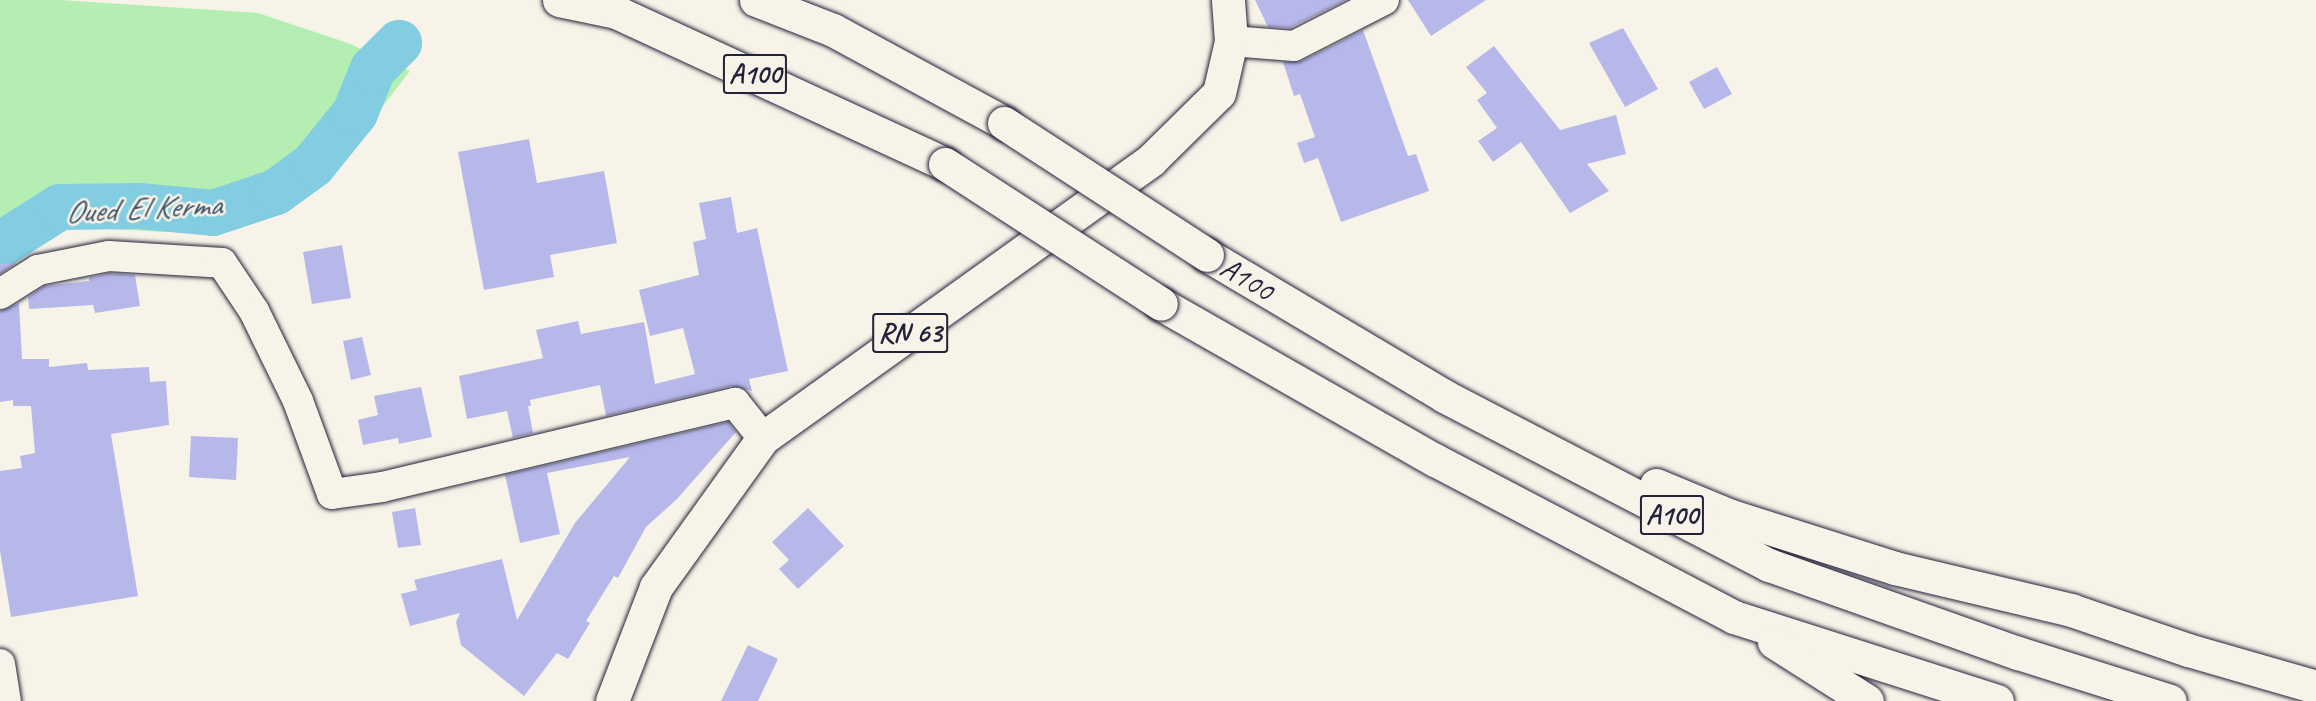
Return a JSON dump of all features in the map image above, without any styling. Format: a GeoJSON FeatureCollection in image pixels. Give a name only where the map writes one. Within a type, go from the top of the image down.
{"type":"FeatureCollection","features":[{"type":"Feature","properties":{"kind":"main road","name":"A100"},"geometry":{"type":"LineString","coordinates":[[559,0],[616,12],[945,164],[1161,304],[1494,493],[1734,617],[1997,701]]}},
{"type":"Feature","properties":{"kind":"main road","name":"A100"},"geometry":{"type":"LineString","coordinates":[[756,0],[833,30],[1004,123],[1207,255],[1444,396],[1769,565],[2018,653],[2170,701]]}},
{"type":"Feature","properties":{"kind":"main road","name":"RN 63"},"geometry":{"type":"LineString","coordinates":[[612,701],[656,588],[763,438],[1151,159],[1219,93],[1231,41],[1228,0]]}},
{"type":"Feature","properties":{"kind":"main road"},"geometry":{"type":"LineString","coordinates":[[1444,396],[1731,516],[1894,568],[2071,610],[2188,650],[2316,687]]}},
{"type":"Feature","properties":{"kind":"main road"},"geometry":{"type":"LineString","coordinates":[[1734,617],[1867,701]]}},
{"type":"Feature","properties":{"kind":"street"},"geometry":{"type":"LineString","coordinates":[[1231,41],[1294,46],[1384,0]]}},
{"type":"Feature","properties":{"kind":"street"},"geometry":{"type":"LineString","coordinates":[[0,294],[38,270],[109,256],[222,263],[254,311],[293,391],[333,494],[381,487],[735,403],[763,438]]}},
{"type":"Feature","properties":{"kind":"street"},"geometry":{"type":"LineString","coordinates":[[0,664],[6,701]]}},
{"type":"Feature","properties":{"kind":"green space"},"geometry":{"type":"Polygon","coordinates":[[[0,0],[60,0],[258,13],[348,43],[410,71],[342,159],[249,219],[165,232],[69,227],[0,272],[0,0]]]}},
{"type":"Feature","properties":{"kind":"building"},"geometry":{"type":"Polygon","coordinates":[[[1255,0],[1346,0],[1290,28],[1268,27],[1255,0]]]}},
{"type":"Feature","properties":{"kind":"building"},"geometry":{"type":"Polygon","coordinates":[[[1408,0],[1486,0],[1431,36],[1408,0]]]}},
{"type":"Feature","properties":{"kind":"building"},"geometry":{"type":"Polygon","coordinates":[[[1623,28],[1658,89],[1625,107],[1589,43],[1623,28]]]}},
{"type":"Feature","properties":{"kind":"building"},"geometry":{"type":"Polygon","coordinates":[[[1363,30],[1408,156],[1416,154],[1429,191],[1341,222],[1318,158],[1304,163],[1297,143],[1315,137],[1300,94],[1294,96],[1283,62],[1302,61],[1363,30]]]}},
{"type":"Feature","properties":{"kind":"building"},"geometry":{"type":"Polygon","coordinates":[[[1494,46],[1560,130],[1616,115],[1626,154],[1587,164],[1609,191],[1570,213],[1521,142],[1493,162],[1478,141],[1497,128],[1477,100],[1487,93],[1466,67],[1494,46]]]}},
{"type":"Feature","properties":{"kind":"building"},"geometry":{"type":"Polygon","coordinates":[[[1717,67],[1732,94],[1704,109],[1689,82],[1717,67]]]}},
{"type":"Feature","properties":{"kind":"building"},"geometry":{"type":"Polygon","coordinates":[[[529,139],[537,183],[604,171],[617,243],[550,255],[554,277],[484,290],[458,152],[529,139]]]}},
{"type":"Feature","properties":{"kind":"building"},"geometry":{"type":"Polygon","coordinates":[[[731,197],[737,233],[757,228],[788,371],[749,379],[752,391],[731,386],[606,416],[600,385],[530,400],[531,406],[528,406],[533,433],[513,438],[507,411],[467,419],[459,376],[543,358],[536,330],[578,321],[581,334],[644,322],[655,384],[695,374],[683,328],[650,336],[639,290],[699,275],[693,242],[706,239],[699,203],[731,197]]]}},
{"type":"Feature","properties":{"kind":"building"},"geometry":{"type":"Polygon","coordinates":[[[342,245],[351,298],[312,304],[303,252],[342,245]]]}},
{"type":"Feature","properties":{"kind":"building"},"geometry":{"type":"Polygon","coordinates":[[[16,263],[0,274],[0,264],[16,263]]]}},
{"type":"Feature","properties":{"kind":"building"},"geometry":{"type":"Polygon","coordinates":[[[110,273],[135,275],[140,306],[95,313],[93,305],[29,309],[28,297],[44,286],[89,281],[89,278],[110,273]]]}},
{"type":"Feature","properties":{"kind":"building"},"geometry":{"type":"Polygon","coordinates":[[[19,303],[22,359],[49,359],[49,367],[87,363],[88,370],[149,367],[150,382],[166,381],[169,425],[111,434],[138,596],[11,617],[0,551],[0,471],[22,468],[20,456],[35,453],[31,406],[13,406],[13,400],[0,402],[0,311],[19,303]]]}},
{"type":"Feature","properties":{"kind":"building"},"geometry":{"type":"Polygon","coordinates":[[[362,337],[371,375],[351,380],[343,341],[362,337]]]}},
{"type":"Feature","properties":{"kind":"building"},"geometry":{"type":"Polygon","coordinates":[[[421,387],[432,437],[399,444],[398,438],[363,445],[358,420],[378,415],[374,396],[421,387]]]}},
{"type":"Feature","properties":{"kind":"building"},"geometry":{"type":"Polygon","coordinates":[[[728,422],[736,432],[677,499],[646,527],[618,578],[614,576],[586,621],[590,623],[568,659],[557,653],[524,696],[461,645],[456,622],[460,613],[410,626],[401,594],[417,590],[414,580],[502,559],[517,620],[575,523],[630,457],[547,473],[560,534],[520,543],[505,475],[728,422]]]}},
{"type":"Feature","properties":{"kind":"building"},"geometry":{"type":"Polygon","coordinates":[[[191,436],[238,438],[236,480],[189,477],[191,436]]]}},
{"type":"Feature","properties":{"kind":"building"},"geometry":{"type":"Polygon","coordinates":[[[415,508],[421,545],[398,548],[392,512],[415,508]]]}},
{"type":"Feature","properties":{"kind":"building"},"geometry":{"type":"Polygon","coordinates":[[[808,508],[844,546],[798,589],[779,569],[789,560],[772,542],[808,508]]]}},
{"type":"Feature","properties":{"kind":"building"},"geometry":{"type":"Polygon","coordinates":[[[748,645],[778,659],[758,701],[721,701],[748,645]]]}},
{"type":"Feature","properties":{"kind":"waterway","name":"Oued El Kerma"},"geometry":{"type":"LineString","coordinates":[[0,245],[60,207],[139,206],[213,213],[276,192],[313,165],[355,113],[373,69],[399,43]]}}]}
